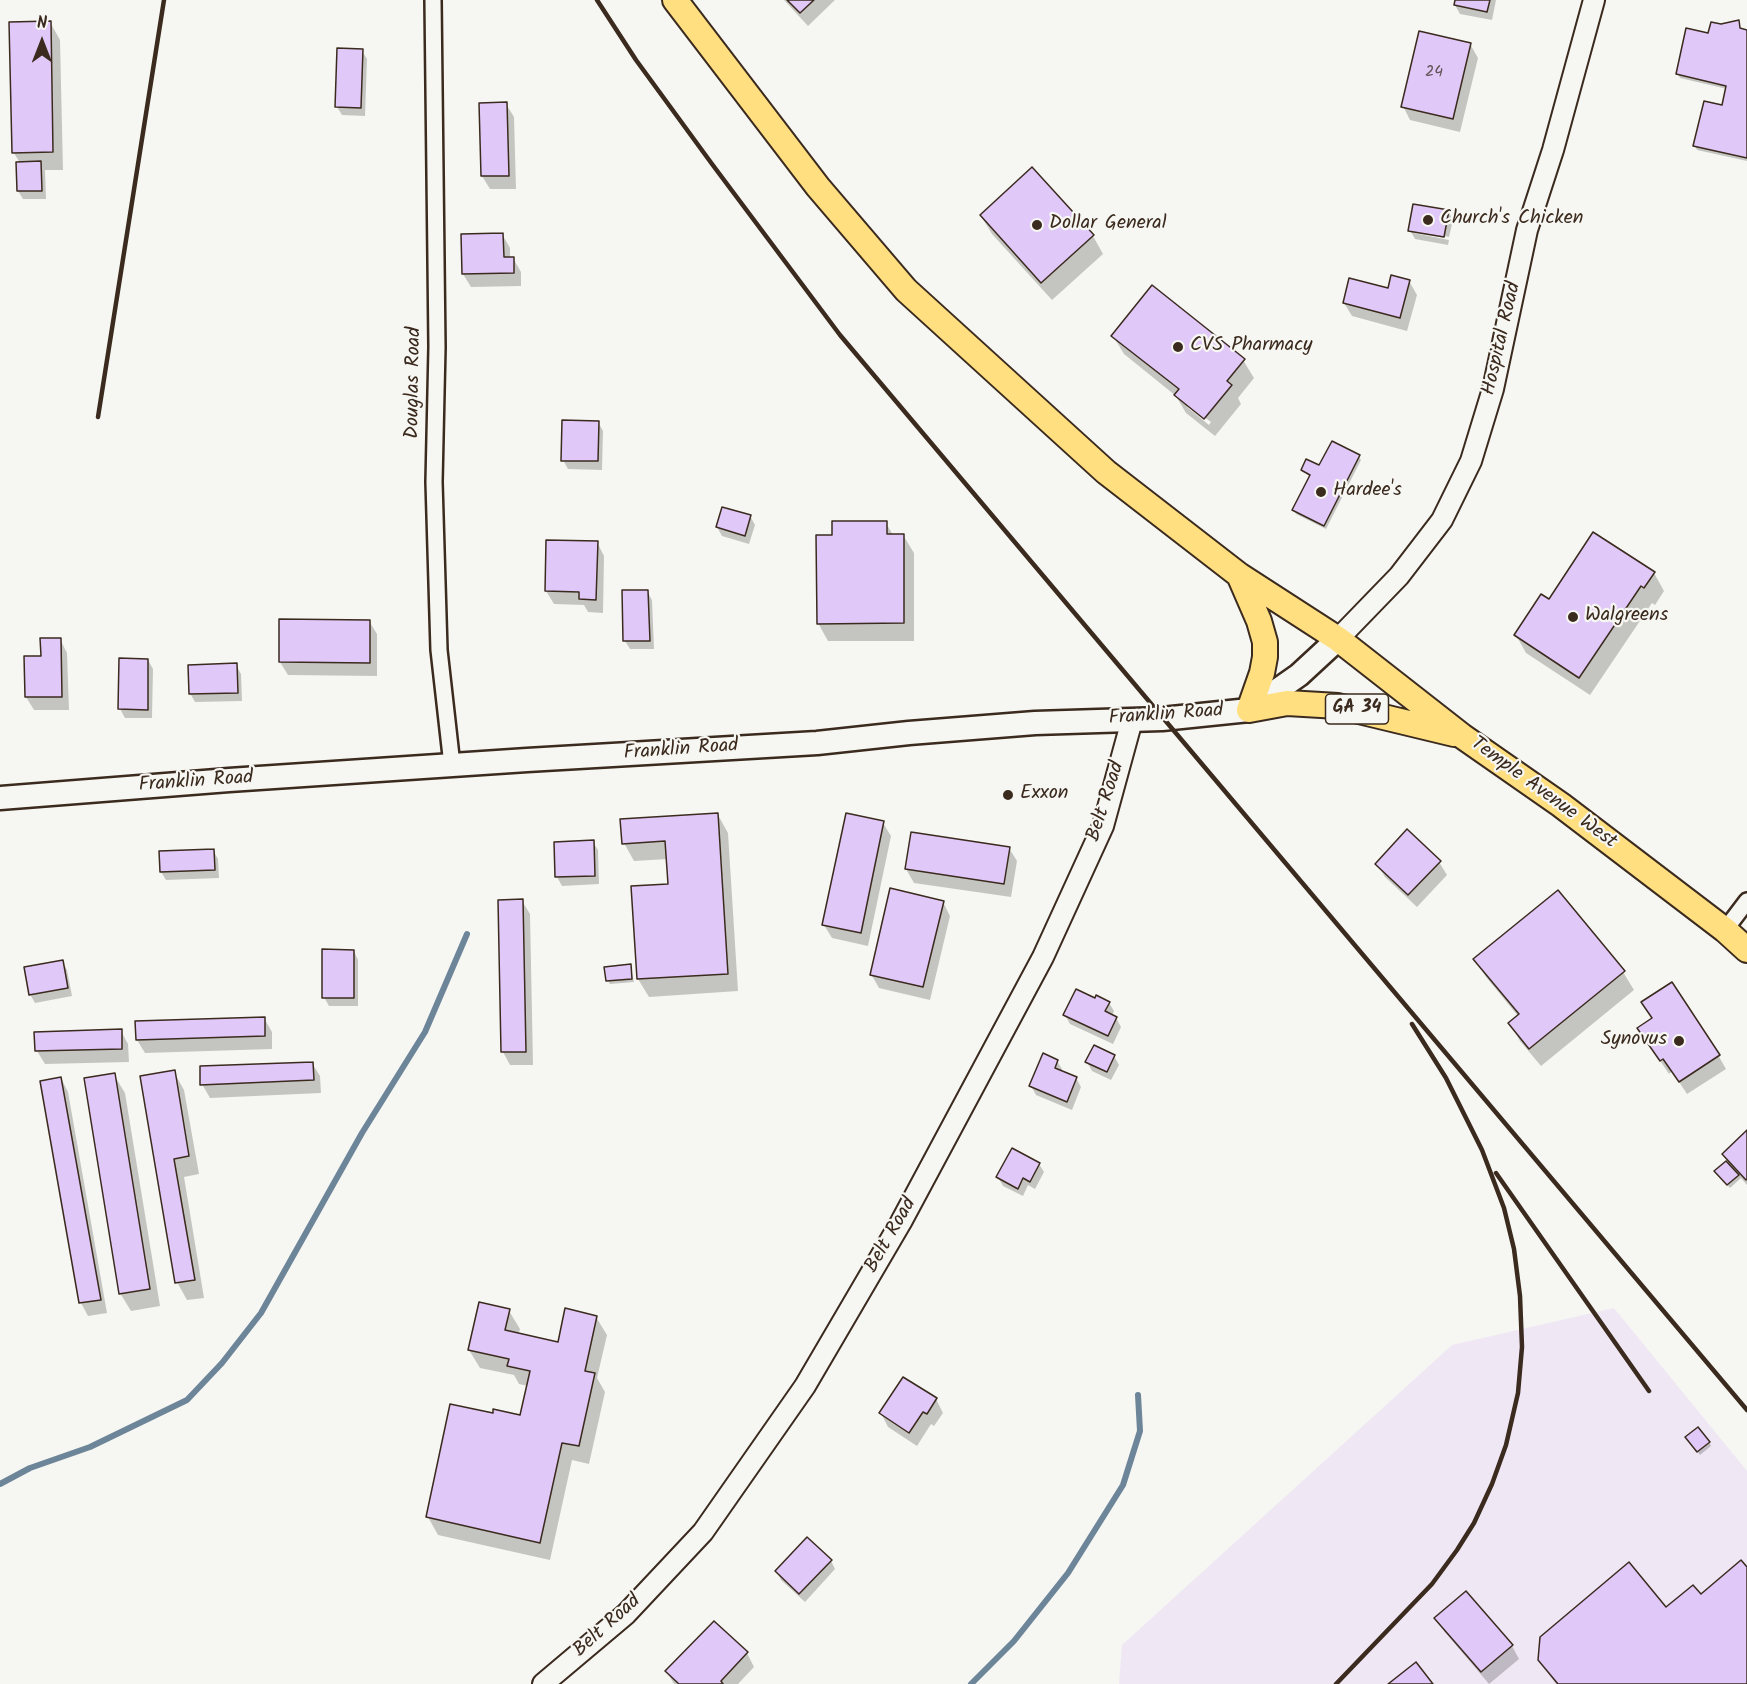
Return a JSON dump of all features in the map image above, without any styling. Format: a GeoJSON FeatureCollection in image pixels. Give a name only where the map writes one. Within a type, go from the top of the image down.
{"type":"FeatureCollection","features":[{"type":"Feature","properties":{"kind":"main road","name":"Temple Avenue West"},"geometry":{"type":"LineString","coordinates":[[675,0],[818,187],[906,290],[1106,472],[1239,574],[1338,639],[1462,736],[1561,805],[1725,930],[1747,950]]}},
{"type":"Feature","properties":{"kind":"main road"},"geometry":{"type":"LineString","coordinates":[[1239,574],[1259,621],[1265,642],[1262,673],[1249,710]]}},
{"type":"Feature","properties":{"kind":"main road","name":"Franklin Road"},"geometry":{"type":"LineString","coordinates":[[0,798],[452,765],[817,743],[1035,723],[1162,719],[1249,710],[1299,675],[1338,639]]}},
{"type":"Feature","properties":{"kind":"main road","name":"GA 34"},"geometry":{"type":"LineString","coordinates":[[1249,710],[1287,703],[1338,706],[1462,736]]}},
{"type":"Feature","properties":{"kind":"street","name":"Douglas Road"},"geometry":{"type":"LineString","coordinates":[[433,0],[437,348],[434,482],[439,650],[452,765]]}},
{"type":"Feature","properties":{"kind":"street","name":"Hospital Road"},"geometry":{"type":"LineString","coordinates":[[1338,639],[1399,576],[1442,520],[1471,460],[1493,389],[1527,230],[1553,150],[1594,0]]}},
{"type":"Feature","properties":{"kind":"street","name":"Belt Road"},"geometry":{"type":"LineString","coordinates":[[543,1684],[626,1614],[703,1532],[805,1386],[902,1222],[1043,957],[1102,826],[1132,720]]}},
{"type":"Feature","properties":{"kind":"street"},"geometry":{"type":"LineString","coordinates":[[1725,930],[1747,901]]}},
{"type":"Feature","properties":{"kind":"shaded area"},"geometry":{"type":"Polygon","coordinates":[[[1614,1308],[1747,1471],[1747,1684],[1119,1684],[1122,1645],[1452,1345],[1614,1308]]]}},
{"type":"Feature","properties":{"kind":"building"},"geometry":{"type":"Polygon","coordinates":[[[787,0],[814,0],[800,13],[787,0]]]}},
{"type":"Feature","properties":{"kind":"building"},"geometry":{"type":"Polygon","coordinates":[[[1455,0],[1490,0],[1487,12],[1454,5],[1455,0]]]}},
{"type":"Feature","properties":{"kind":"building"},"geometry":{"type":"Polygon","coordinates":[[[1739,20],[1740,28],[1747,30],[1747,158],[1693,146],[1704,101],[1722,105],[1726,86],[1676,74],[1686,28],[1708,33],[1711,22],[1721,24],[1739,20]]]}},
{"type":"Feature","properties":{"kind":"building"},"geometry":{"type":"Polygon","coordinates":[[[51,21],[53,152],[12,153],[9,22],[51,21]]]}},
{"type":"Feature","properties":{"kind":"building"},"geometry":{"type":"Polygon","coordinates":[[[1419,31],[1471,43],[1453,119],[1401,107],[1419,31]]]}},
{"type":"Feature","properties":{"kind":"building"},"geometry":{"type":"Polygon","coordinates":[[[337,48],[363,49],[361,108],[335,107],[337,48]]]}},
{"type":"Feature","properties":{"kind":"building"},"geometry":{"type":"Polygon","coordinates":[[[507,102],[509,176],[481,176],[479,103],[507,102]]]}},
{"type":"Feature","properties":{"kind":"building"},"geometry":{"type":"Polygon","coordinates":[[[41,161],[42,191],[17,191],[16,162],[41,161]]]}},
{"type":"Feature","properties":{"kind":"building","name":"Dollar General"},"geometry":{"type":"Polygon","coordinates":[[[1032,167],[1094,235],[1041,283],[980,215],[1032,167]]]}},
{"type":"Feature","properties":{"kind":"building","name":"Church's Chicken"},"geometry":{"type":"Polygon","coordinates":[[[1413,204],[1449,210],[1444,237],[1408,231],[1413,204]]]}},
{"type":"Feature","properties":{"kind":"building"},"geometry":{"type":"Polygon","coordinates":[[[503,233],[504,257],[514,257],[514,273],[462,274],[461,234],[503,233]]]}},
{"type":"Feature","properties":{"kind":"building"},"geometry":{"type":"Polygon","coordinates":[[[1391,275],[1410,280],[1400,318],[1343,303],[1349,278],[1388,288],[1391,275]]]}},
{"type":"Feature","properties":{"kind":"building","name":"CVS Pharmacy"},"geometry":{"type":"Polygon","coordinates":[[[1152,285],[1245,359],[1227,381],[1232,385],[1204,419],[1174,395],[1179,389],[1111,336],[1152,285]]]}},
{"type":"Feature","properties":{"kind":"building"},"geometry":{"type":"Polygon","coordinates":[[[562,420],[599,421],[598,461],[561,461],[562,420]]]}},
{"type":"Feature","properties":{"kind":"building","name":"Hardee's"},"geometry":{"type":"Polygon","coordinates":[[[1332,441],[1360,455],[1324,526],[1292,510],[1310,475],[1301,470],[1306,459],[1319,465],[1332,441]]]}},
{"type":"Feature","properties":{"kind":"building"},"geometry":{"type":"Polygon","coordinates":[[[722,507],[751,515],[745,536],[716,527],[722,507]]]}},
{"type":"Feature","properties":{"kind":"building"},"geometry":{"type":"Polygon","coordinates":[[[832,521],[887,521],[887,534],[904,534],[904,623],[817,624],[816,535],[832,535],[832,521]]]}},
{"type":"Feature","properties":{"kind":"building","name":"Walgreens"},"geometry":{"type":"Polygon","coordinates":[[[1593,532],[1655,572],[1644,588],[1641,586],[1579,678],[1514,635],[1541,594],[1549,599],[1593,532]]]}},
{"type":"Feature","properties":{"kind":"building"},"geometry":{"type":"Polygon","coordinates":[[[546,540],[598,541],[596,600],[579,599],[579,592],[545,591],[546,540]]]}},
{"type":"Feature","properties":{"kind":"building"},"geometry":{"type":"Polygon","coordinates":[[[622,590],[648,590],[650,641],[623,641],[622,590]]]}},
{"type":"Feature","properties":{"kind":"building"},"geometry":{"type":"Polygon","coordinates":[[[279,619],[370,620],[370,663],[279,662],[279,619]]]}},
{"type":"Feature","properties":{"kind":"building"},"geometry":{"type":"Polygon","coordinates":[[[40,638],[61,638],[62,697],[25,697],[24,656],[41,656],[40,638]]]}},
{"type":"Feature","properties":{"kind":"building"},"geometry":{"type":"Polygon","coordinates":[[[119,658],[148,659],[148,710],[118,709],[119,658]]]}},
{"type":"Feature","properties":{"kind":"building"},"geometry":{"type":"Polygon","coordinates":[[[237,663],[238,693],[189,694],[188,665],[237,663]]]}},
{"type":"Feature","properties":{"kind":"building"},"geometry":{"type":"Polygon","coordinates":[[[718,813],[728,974],[637,979],[631,886],[668,884],[665,841],[622,844],[620,819],[718,813]]]}},
{"type":"Feature","properties":{"kind":"building"},"geometry":{"type":"Polygon","coordinates":[[[846,813],[884,821],[861,933],[822,925],[846,813]]]}},
{"type":"Feature","properties":{"kind":"building"},"geometry":{"type":"Polygon","coordinates":[[[1407,829],[1441,861],[1408,895],[1375,864],[1407,829]]]}},
{"type":"Feature","properties":{"kind":"building"},"geometry":{"type":"Polygon","coordinates":[[[911,832],[1010,847],[1004,884],[905,869],[911,832]]]}},
{"type":"Feature","properties":{"kind":"building"},"geometry":{"type":"Polygon","coordinates":[[[594,840],[595,876],[555,877],[554,842],[594,840]]]}},
{"type":"Feature","properties":{"kind":"building"},"geometry":{"type":"Polygon","coordinates":[[[214,849],[215,870],[160,872],[159,851],[214,849]]]}},
{"type":"Feature","properties":{"kind":"building"},"geometry":{"type":"Polygon","coordinates":[[[890,888],[944,901],[923,987],[870,975],[890,888]]]}},
{"type":"Feature","properties":{"kind":"building"},"geometry":{"type":"Polygon","coordinates":[[[1558,890],[1625,971],[1529,1049],[1508,1023],[1519,1014],[1473,959],[1558,890]]]}},
{"type":"Feature","properties":{"kind":"building"},"geometry":{"type":"Polygon","coordinates":[[[523,899],[526,1052],[501,1052],[498,900],[523,899]]]}},
{"type":"Feature","properties":{"kind":"building"},"geometry":{"type":"Polygon","coordinates":[[[322,949],[354,950],[354,998],[322,998],[322,949]]]}},
{"type":"Feature","properties":{"kind":"building"},"geometry":{"type":"Polygon","coordinates":[[[63,960],[68,988],[29,995],[24,967],[63,960]]]}},
{"type":"Feature","properties":{"kind":"building"},"geometry":{"type":"Polygon","coordinates":[[[631,964],[632,979],[606,981],[604,967],[631,964]]]}},
{"type":"Feature","properties":{"kind":"building","name":"Synovus"},"geometry":{"type":"Polygon","coordinates":[[[1672,982],[1720,1055],[1679,1082],[1663,1059],[1660,1061],[1637,1028],[1652,1018],[1641,1002],[1672,982]]]}},
{"type":"Feature","properties":{"kind":"building"},"geometry":{"type":"Polygon","coordinates":[[[1076,989],[1110,1002],[1105,1011],[1117,1017],[1108,1036],[1063,1015],[1076,989]]]}},
{"type":"Feature","properties":{"kind":"building"},"geometry":{"type":"Polygon","coordinates":[[[265,1017],[265,1036],[136,1040],[135,1021],[265,1017]]]}},
{"type":"Feature","properties":{"kind":"building"},"geometry":{"type":"Polygon","coordinates":[[[122,1029],[122,1049],[35,1051],[34,1032],[122,1029]]]}},
{"type":"Feature","properties":{"kind":"building"},"geometry":{"type":"Polygon","coordinates":[[[1094,1045],[1115,1055],[1107,1072],[1085,1062],[1094,1045]]]}},
{"type":"Feature","properties":{"kind":"building"},"geometry":{"type":"Polygon","coordinates":[[[1043,1053],[1058,1060],[1055,1068],[1077,1077],[1067,1102],[1029,1086],[1043,1053]]]}},
{"type":"Feature","properties":{"kind":"building"},"geometry":{"type":"Polygon","coordinates":[[[313,1062],[314,1080],[200,1085],[200,1066],[313,1062]]]}},
{"type":"Feature","properties":{"kind":"building"},"geometry":{"type":"Polygon","coordinates":[[[175,1070],[189,1156],[174,1159],[195,1280],[175,1283],[140,1076],[175,1070]]]}},
{"type":"Feature","properties":{"kind":"building"},"geometry":{"type":"Polygon","coordinates":[[[115,1073],[150,1289],[119,1294],[84,1078],[115,1073]]]}},
{"type":"Feature","properties":{"kind":"building"},"geometry":{"type":"Polygon","coordinates":[[[61,1077],[101,1300],[79,1303],[40,1081],[61,1077]]]}},
{"type":"Feature","properties":{"kind":"building"},"geometry":{"type":"Polygon","coordinates":[[[1747,1130],[1747,1179],[1746,1180],[1722,1154],[1747,1130]]]}},
{"type":"Feature","properties":{"kind":"building"},"geometry":{"type":"Polygon","coordinates":[[[1012,1148],[1040,1163],[1030,1182],[1023,1178],[1018,1189],[996,1177],[1012,1148]]]}},
{"type":"Feature","properties":{"kind":"building"},"geometry":{"type":"Polygon","coordinates":[[[1726,1161],[1739,1175],[1727,1185],[1714,1171],[1726,1161]]]}},
{"type":"Feature","properties":{"kind":"building"},"geometry":{"type":"Polygon","coordinates":[[[479,1302],[510,1309],[505,1330],[558,1342],[565,1308],[597,1316],[585,1371],[595,1373],[579,1446],[562,1443],[540,1543],[426,1517],[450,1404],[493,1413],[493,1409],[520,1415],[530,1371],[507,1366],[509,1359],[468,1350],[479,1302]]]}},
{"type":"Feature","properties":{"kind":"building"},"geometry":{"type":"Polygon","coordinates":[[[903,1377],[937,1398],[927,1414],[923,1412],[909,1433],[879,1413],[903,1377]]]}},
{"type":"Feature","properties":{"kind":"building"},"geometry":{"type":"Polygon","coordinates":[[[1698,1427],[1710,1442],[1697,1452],[1685,1437],[1698,1427]]]}},
{"type":"Feature","properties":{"kind":"building"},"geometry":{"type":"Polygon","coordinates":[[[807,1537],[832,1560],[799,1594],[775,1571],[807,1537]]]}},
{"type":"Feature","properties":{"kind":"building"},"geometry":{"type":"Polygon","coordinates":[[[1741,1560],[1747,1567],[1747,1684],[1558,1684],[1538,1660],[1540,1637],[1629,1562],[1666,1607],[1693,1585],[1701,1594],[1741,1560]]]}},
{"type":"Feature","properties":{"kind":"building"},"geometry":{"type":"Polygon","coordinates":[[[1466,1591],[1513,1645],[1481,1672],[1434,1618],[1466,1591]]]}},
{"type":"Feature","properties":{"kind":"building"},"geometry":{"type":"Polygon","coordinates":[[[714,1621],[748,1652],[721,1681],[723,1684],[679,1684],[665,1671],[714,1621]]]}},
{"type":"Feature","properties":{"kind":"building"},"geometry":{"type":"Polygon","coordinates":[[[1416,1662],[1433,1684],[1388,1684],[1416,1662]]]}},
{"type":"Feature","properties":{"kind":"waterway"},"geometry":{"type":"LineString","coordinates":[[0,1484],[30,1468],[90,1447],[187,1400],[222,1363],[261,1313],[362,1133],[425,1032],[467,934]]}},
{"type":"Feature","properties":{"kind":"waterway"},"geometry":{"type":"LineString","coordinates":[[971,1684],[1014,1641],[1068,1573],[1123,1485],[1140,1431],[1138,1395]]}},
{"type":"Feature","properties":{"kind":"railway"},"geometry":{"type":"LineString","coordinates":[[98,417],[164,0]]}},
{"type":"Feature","properties":{"kind":"railway"},"geometry":{"type":"LineString","coordinates":[[597,0],[636,60],[840,335],[1747,1410]]}},
{"type":"Feature","properties":{"kind":"railway"},"geometry":{"type":"LineString","coordinates":[[1336,1684],[1432,1584],[1474,1523],[1492,1484],[1506,1445],[1518,1393],[1522,1347],[1520,1296],[1514,1249],[1504,1208],[1482,1150],[1446,1078],[1412,1024]]}},
{"type":"Feature","properties":{"kind":"railway"},"geometry":{"type":"LineString","coordinates":[[1496,1173],[1649,1391]]}},
{"type":"Feature","properties":{"kind":"place","name":"Church's Chicken"},"geometry":{"type":"Point","coordinates":[1428,220]}},
{"type":"Feature","properties":{"kind":"place","name":"Dollar General"},"geometry":{"type":"Point","coordinates":[1037,225]}},
{"type":"Feature","properties":{"kind":"place","name":"CVS Pharmacy"},"geometry":{"type":"Point","coordinates":[1178,347]}},
{"type":"Feature","properties":{"kind":"place","name":"Hardee's"},"geometry":{"type":"Point","coordinates":[1321,492]}},
{"type":"Feature","properties":{"kind":"place","name":"Walgreens"},"geometry":{"type":"Point","coordinates":[1573,617]}},
{"type":"Feature","properties":{"kind":"place","name":"Exxon"},"geometry":{"type":"Point","coordinates":[1008,795]}},
{"type":"Feature","properties":{"kind":"place","name":"Synovus"},"geometry":{"type":"Point","coordinates":[1679,1041]}}]}
